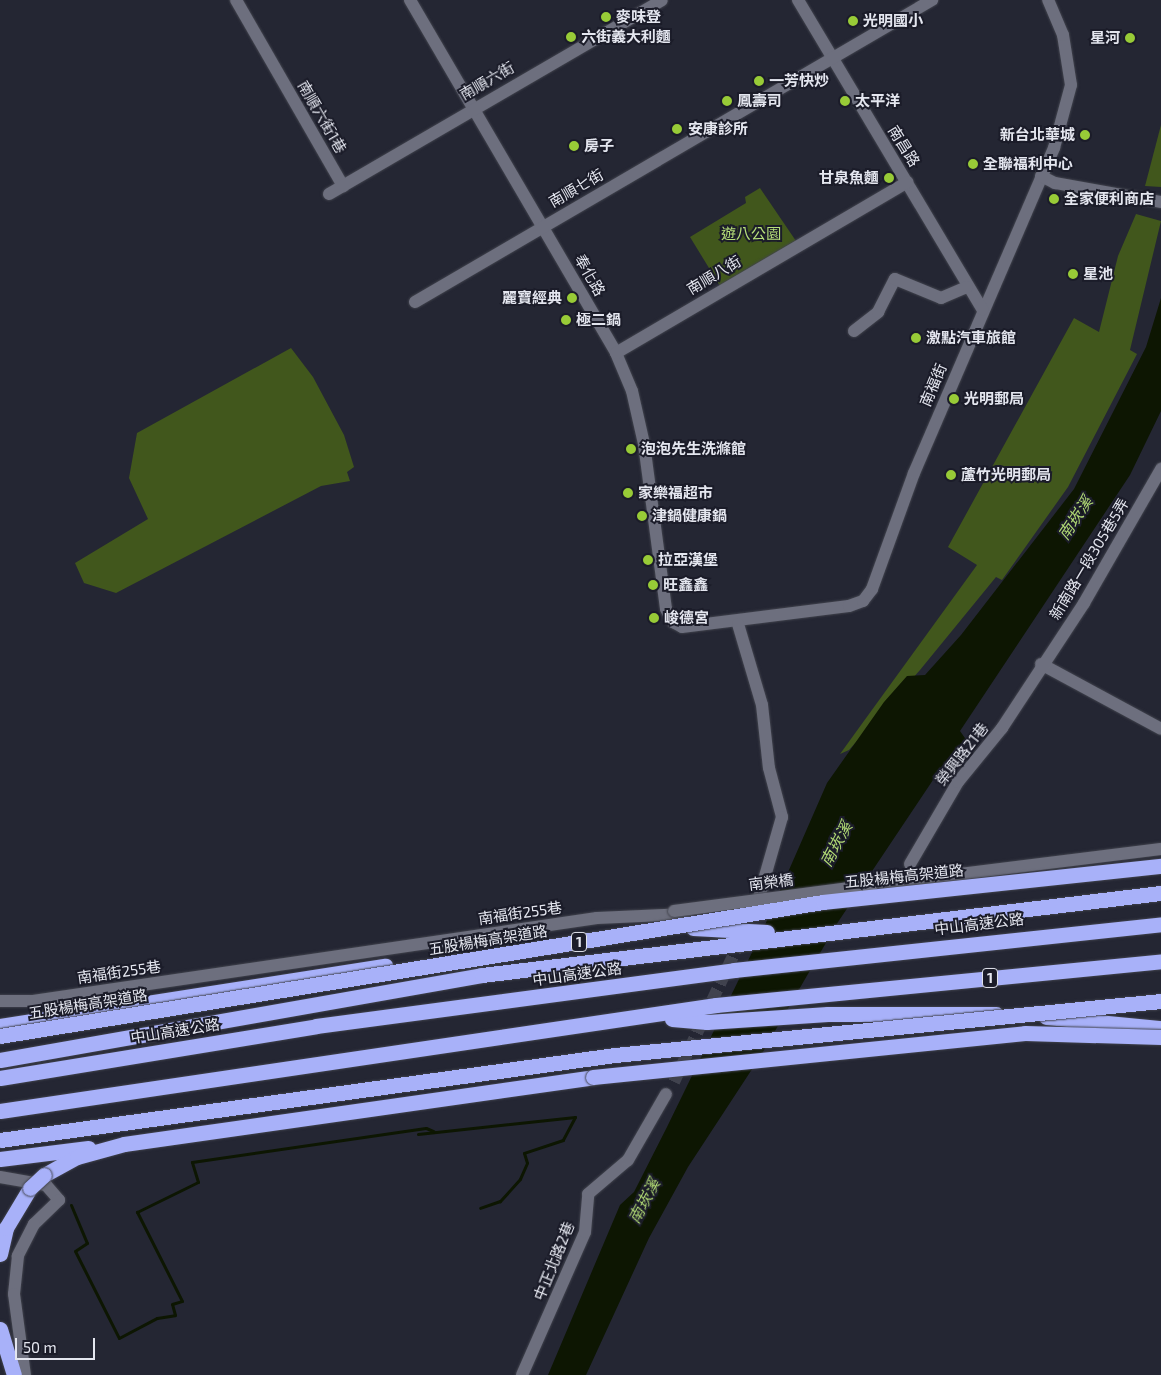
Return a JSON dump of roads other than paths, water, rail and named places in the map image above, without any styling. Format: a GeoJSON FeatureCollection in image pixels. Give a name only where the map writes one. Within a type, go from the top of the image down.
{"type":"FeatureCollection","features":[{"type":"Feature","properties":{"kind":"highway","name":"五股楊梅高架道路"},"geometry":{"type":"LineString","coordinates":[[0,1036],[824,902],[1161,866]]}},
{"type":"Feature","properties":{"kind":"highway"},"geometry":{"type":"LineString","coordinates":[[0,1060],[473,976],[747,936],[793,934],[1161,893]]}},
{"type":"Feature","properties":{"kind":"highway","name":"中山高速公路"},"geometry":{"type":"LineString","coordinates":[[0,1078],[316,1026],[734,970],[1161,924]]}},
{"type":"Feature","properties":{"kind":"highway"},"geometry":{"type":"LineString","coordinates":[[0,1026],[33,1019],[502,948],[704,927],[747,936]]}},
{"type":"Feature","properties":{"kind":"highway","name":"1"},"geometry":{"type":"LineString","coordinates":[[0,1110],[653,1017],[716,1005],[1161,961]]}},
{"type":"Feature","properties":{"kind":"highway"},"geometry":{"type":"LineString","coordinates":[[0,1140],[615,1055],[1161,1001]]}},
{"type":"Feature","properties":{"kind":"highway"},"geometry":{"type":"LineString","coordinates":[[653,1017],[707,1022],[798,1016],[975,1012],[1161,1028]]}},
{"type":"Feature","properties":{"kind":"highway"},"geometry":{"type":"LineString","coordinates":[[0,1016],[33,1019]]}},
{"type":"Feature","properties":{"kind":"highway"},"geometry":{"type":"LineString","coordinates":[[1060,1018],[1161,1043]]}},
{"type":"Feature","properties":{"kind":"highway"},"geometry":{"type":"LineString","coordinates":[[0,1159],[124,1144],[593,1077],[1025,1033],[1161,1037]]}},
{"type":"Feature","properties":{"kind":"highway"},"geometry":{"type":"LineString","coordinates":[[0,1254],[6,1228],[30,1188],[44,1174],[77,1157],[124,1144]]}},
{"type":"Feature","properties":{"kind":"highway"},"geometry":{"type":"LineString","coordinates":[[0,1330],[14,1375]]}},
{"type":"Feature","properties":{"kind":"street","name":"南順六街1巷"},"geometry":{"type":"LineString","coordinates":[[236,0],[343,186]]}},
{"type":"Feature","properties":{"kind":"street","name":"奉化路"},"geometry":{"type":"LineString","coordinates":[[410,0],[544,226],[616,353],[632,391],[644,444],[666,609],[673,622]]}},
{"type":"Feature","properties":{"kind":"street","name":"南順六街"},"geometry":{"type":"LineString","coordinates":[[329,194],[661,0]]}},
{"type":"Feature","properties":{"kind":"street","name":"南昌路"},"geometry":{"type":"LineString","coordinates":[[798,0],[832,61],[907,182],[966,287],[982,309]]}},
{"type":"Feature","properties":{"kind":"street","name":"南順七街"},"geometry":{"type":"LineString","coordinates":[[415,302],[832,61],[932,0]]}},
{"type":"Feature","properties":{"kind":"street","name":"南福街"},"geometry":{"type":"LineString","coordinates":[[673,622],[682,627],[738,624],[862,601],[872,589],[914,473],[982,309],[1054,148],[1071,85],[1063,35],[1048,0]]}},
{"type":"Feature","properties":{"kind":"street"},"geometry":{"type":"LineString","coordinates":[[1041,176],[1055,183],[1161,202]]}},
{"type":"Feature","properties":{"kind":"street","name":"南順八街"},"geometry":{"type":"LineString","coordinates":[[616,353],[907,182]]}},
{"type":"Feature","properties":{"kind":"street"},"geometry":{"type":"LineString","coordinates":[[854,331],[878,312],[895,280],[942,298],[966,287]]}},
{"type":"Feature","properties":{"kind":"street","name":"新南路一段305巷5弄"},"geometry":{"type":"LineString","coordinates":[[1041,664],[1084,603],[1161,469]]}},
{"type":"Feature","properties":{"kind":"street","name":"南福街255巷"},"geometry":{"type":"LineString","coordinates":[[0,1001],[33,1001],[598,918],[683,915],[757,904],[782,817],[769,768],[762,704],[738,624]]}},
{"type":"Feature","properties":{"kind":"street"},"geometry":{"type":"LineString","coordinates":[[1041,664],[1161,729]]}},
{"type":"Feature","properties":{"kind":"street","name":"榮興路21巷"},"geometry":{"type":"LineString","coordinates":[[910,864],[958,782],[1002,728],[1041,664]]}},
{"type":"Feature","properties":{"kind":"street","name":"南榮橋"},"geometry":{"type":"LineString","coordinates":[[598,918],[674,911],[1161,849]]}},
{"type":"Feature","properties":{"kind":"street","name":"中正北路2巷"},"geometry":{"type":"LineString","coordinates":[[522,1375],[585,1232],[588,1194],[628,1160],[666,1094]]}},
{"type":"Feature","properties":{"kind":"street"},"geometry":{"type":"LineString","coordinates":[[0,1177],[46,1185],[59,1200],[34,1224],[18,1256],[14,1294],[25,1375]]}},
{"type":"Feature","properties":{"kind":"water","name":"南崁溪"},"geometry":{"type":"Polygon","coordinates":[[[1161,298],[1161,411],[1130,475],[960,731],[967,741],[937,774],[838,922],[760,1057],[688,1167],[649,1238],[586,1375],[548,1375],[620,1205],[634,1192],[667,1127],[761,934],[827,783],[884,702],[907,676],[925,675],[961,635],[1074,489],[1146,347],[1161,298]]]}},
{"type":"Feature","properties":{"kind":"waterway"},"geometry":{"type":"LineString","coordinates":[[418,1134],[575,1117],[563,1140],[524,1153],[527,1163],[520,1179],[500,1201],[480,1208]]}},
{"type":"Feature","properties":{"kind":"waterway"},"geometry":{"type":"LineString","coordinates":[[71,1205],[87,1243],[75,1251],[119,1338],[157,1318],[175,1315],[172,1304],[182,1301],[137,1212],[198,1182],[192,1162],[426,1128],[433,1131]]}},
{"type":"Feature","properties":{"kind":"tunnel"},"geometry":{"type":"LineString","coordinates":[[674,1082],[742,937]]}},
{"type":"Feature","properties":{"kind":"place","name":"麥味登"},"geometry":{"type":"Point","coordinates":[606,17]}},
{"type":"Feature","properties":{"kind":"place","name":"光明國小"},"geometry":{"type":"Point","coordinates":[853,21]}},
{"type":"Feature","properties":{"kind":"place","name":"六街義大利麵"},"geometry":{"type":"Point","coordinates":[571,37]}},
{"type":"Feature","properties":{"kind":"place","name":"星河"},"geometry":{"type":"Point","coordinates":[1130,38]}},
{"type":"Feature","properties":{"kind":"place","name":"一芳快炒"},"geometry":{"type":"Point","coordinates":[759,81]}},
{"type":"Feature","properties":{"kind":"place","name":"鳳壽司"},"geometry":{"type":"Point","coordinates":[727,101]}},
{"type":"Feature","properties":{"kind":"place","name":"太平洋"},"geometry":{"type":"Point","coordinates":[845,101]}},
{"type":"Feature","properties":{"kind":"place","name":"安康診所"},"geometry":{"type":"Point","coordinates":[677,129]}},
{"type":"Feature","properties":{"kind":"place","name":"新台北華城"},"geometry":{"type":"Point","coordinates":[1085,135]}},
{"type":"Feature","properties":{"kind":"place","name":"房子"},"geometry":{"type":"Point","coordinates":[574,146]}},
{"type":"Feature","properties":{"kind":"place","name":"全聯福利中心"},"geometry":{"type":"Point","coordinates":[973,164]}},
{"type":"Feature","properties":{"kind":"place","name":"甘泉魚麵"},"geometry":{"type":"Point","coordinates":[889,178]}},
{"type":"Feature","properties":{"kind":"place","name":"全家便利商店"},"geometry":{"type":"Point","coordinates":[1054,199]}},
{"type":"Feature","properties":{"kind":"place","name":"星池"},"geometry":{"type":"Point","coordinates":[1073,274]}},
{"type":"Feature","properties":{"kind":"place","name":"麗寶經典"},"geometry":{"type":"Point","coordinates":[572,298]}},
{"type":"Feature","properties":{"kind":"place","name":"極二鍋"},"geometry":{"type":"Point","coordinates":[566,320]}},
{"type":"Feature","properties":{"kind":"place","name":"激點汽車旅館"},"geometry":{"type":"Point","coordinates":[916,338]}},
{"type":"Feature","properties":{"kind":"place","name":"光明郵局"},"geometry":{"type":"Point","coordinates":[954,399]}},
{"type":"Feature","properties":{"kind":"place","name":"泡泡先生洗滌館"},"geometry":{"type":"Point","coordinates":[631,449]}},
{"type":"Feature","properties":{"kind":"place","name":"蘆竹光明郵局"},"geometry":{"type":"Point","coordinates":[951,475]}},
{"type":"Feature","properties":{"kind":"place","name":"家樂福超市"},"geometry":{"type":"Point","coordinates":[628,493]}},
{"type":"Feature","properties":{"kind":"place","name":"津鍋健康鍋"},"geometry":{"type":"Point","coordinates":[642,516]}},
{"type":"Feature","properties":{"kind":"place","name":"拉亞漢堡"},"geometry":{"type":"Point","coordinates":[648,560]}},
{"type":"Feature","properties":{"kind":"place","name":"旺鑫鑫"},"geometry":{"type":"Point","coordinates":[653,585]}},
{"type":"Feature","properties":{"kind":"place","name":"峻德宮"},"geometry":{"type":"Point","coordinates":[654,618]}},
{"type":"Feature","properties":{"kind":"park label","name":"遊八公園"},"geometry":{"type":"Point","coordinates":[751,234]}}]}
